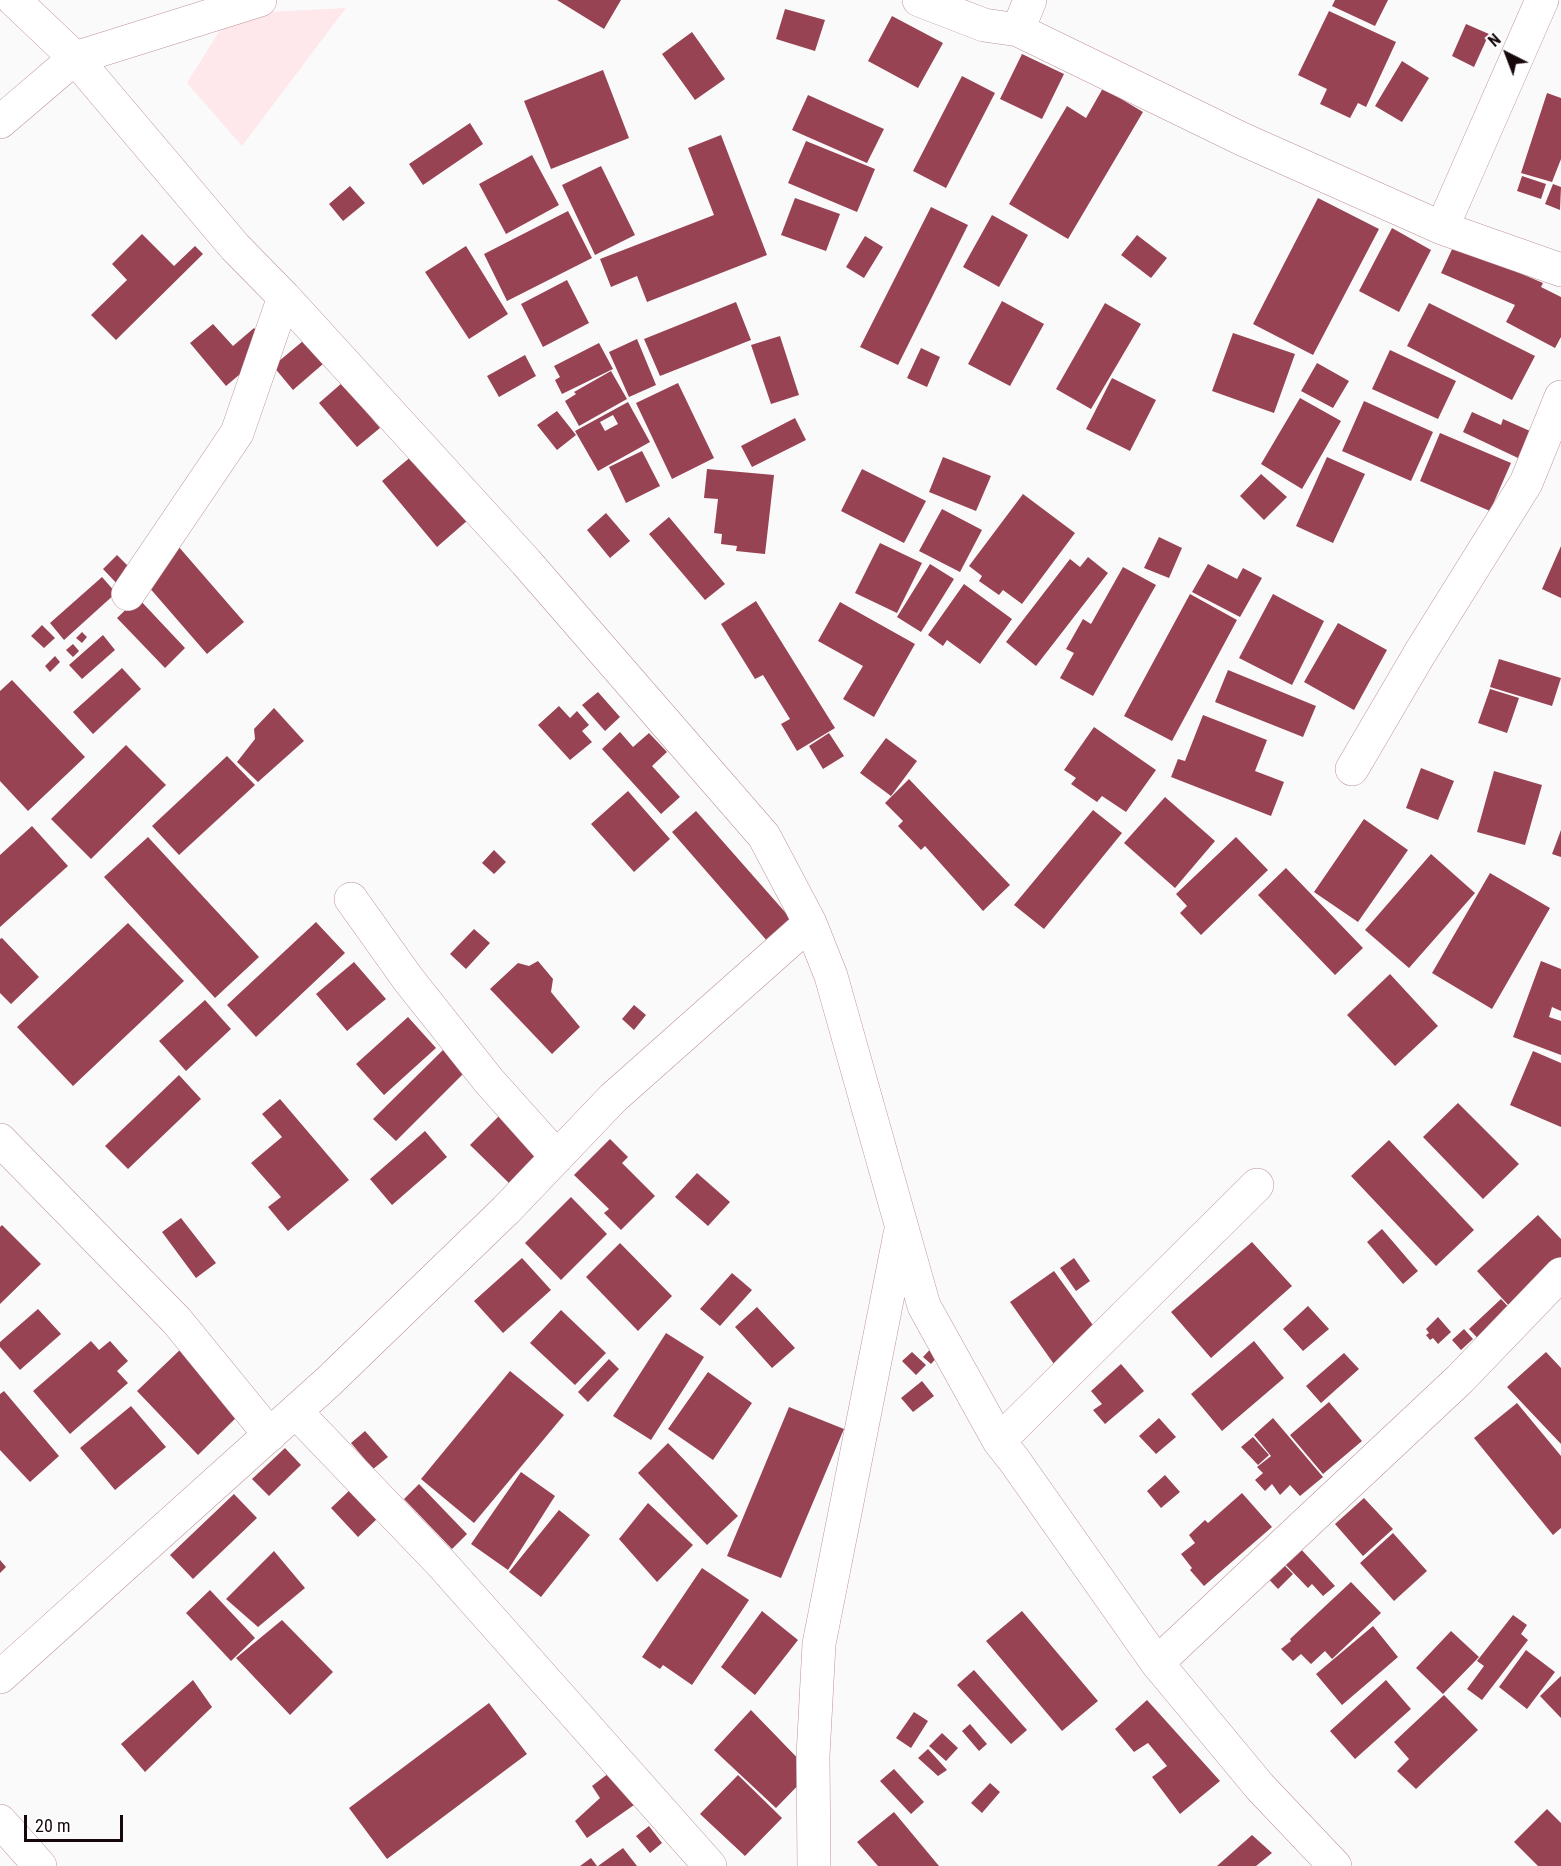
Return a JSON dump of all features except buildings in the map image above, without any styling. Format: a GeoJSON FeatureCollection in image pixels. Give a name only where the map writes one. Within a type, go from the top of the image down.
{"type":"FeatureCollection","features":[{"type":"Feature","properties":{"kind":"street"},"geometry":{"type":"LineString","coordinates":[[14,0],[75,58],[227,238],[284,297],[526,562],[764,836],[810,923],[831,976],[924,1306],[999,1441],[1157,1663],[1260,1787],[1335,1866]]}},
{"type":"Feature","properties":{"kind":"street"},"geometry":{"type":"LineString","coordinates":[[0,122],[75,58],[260,0]]}},
{"type":"Feature","properties":{"kind":"street"},"geometry":{"type":"LineString","coordinates":[[919,0],[984,25],[1018,30],[1242,139],[1442,228],[1561,270]]}},
{"type":"Feature","properties":{"kind":"street"},"geometry":{"type":"LineString","coordinates":[[1018,30],[1030,0]]}},
{"type":"Feature","properties":{"kind":"street"},"geometry":{"type":"LineString","coordinates":[[1442,228],[1542,0]]}},
{"type":"Feature","properties":{"kind":"street"},"geometry":{"type":"LineString","coordinates":[[128,594],[237,433],[284,297]]}},
{"type":"Feature","properties":{"kind":"street"},"geometry":{"type":"LineString","coordinates":[[1352,770],[1419,653],[1526,483],[1561,397]]}},
{"type":"Feature","properties":{"kind":"street"},"geometry":{"type":"LineString","coordinates":[[351,899],[408,979],[489,1081],[557,1157]]}},
{"type":"Feature","properties":{"kind":"street"},"geometry":{"type":"LineString","coordinates":[[0,1677],[296,1412],[506,1210],[613,1098],[810,923]]}},
{"type":"Feature","properties":{"kind":"street"},"geometry":{"type":"LineString","coordinates":[[0,1140],[177,1321],[270,1435]]}},
{"type":"Feature","properties":{"kind":"street"},"geometry":{"type":"LineString","coordinates":[[999,1441],[1257,1185]]}},
{"type":"Feature","properties":{"kind":"street"},"geometry":{"type":"LineString","coordinates":[[814,1866],[813,1756],[819,1644],[902,1227]]}},
{"type":"Feature","properties":{"kind":"street"},"geometry":{"type":"LineString","coordinates":[[1157,1663],[1460,1379],[1561,1274]]}},
{"type":"Feature","properties":{"kind":"street"},"geometry":{"type":"LineString","coordinates":[[874,1364],[924,1306]]}},
{"type":"Feature","properties":{"kind":"street"},"geometry":{"type":"LineString","coordinates":[[296,1412],[441,1563],[710,1866]]}},
{"type":"Feature","properties":{"kind":"street"},"geometry":{"type":"LineString","coordinates":[[0,1821],[40,1866]]}},
{"type":"Feature","properties":{"kind":"shaded area"},"geometry":{"type":"Polygon","coordinates":[[[346,8],[242,146],[187,83],[230,14],[346,8]]]}}]}
